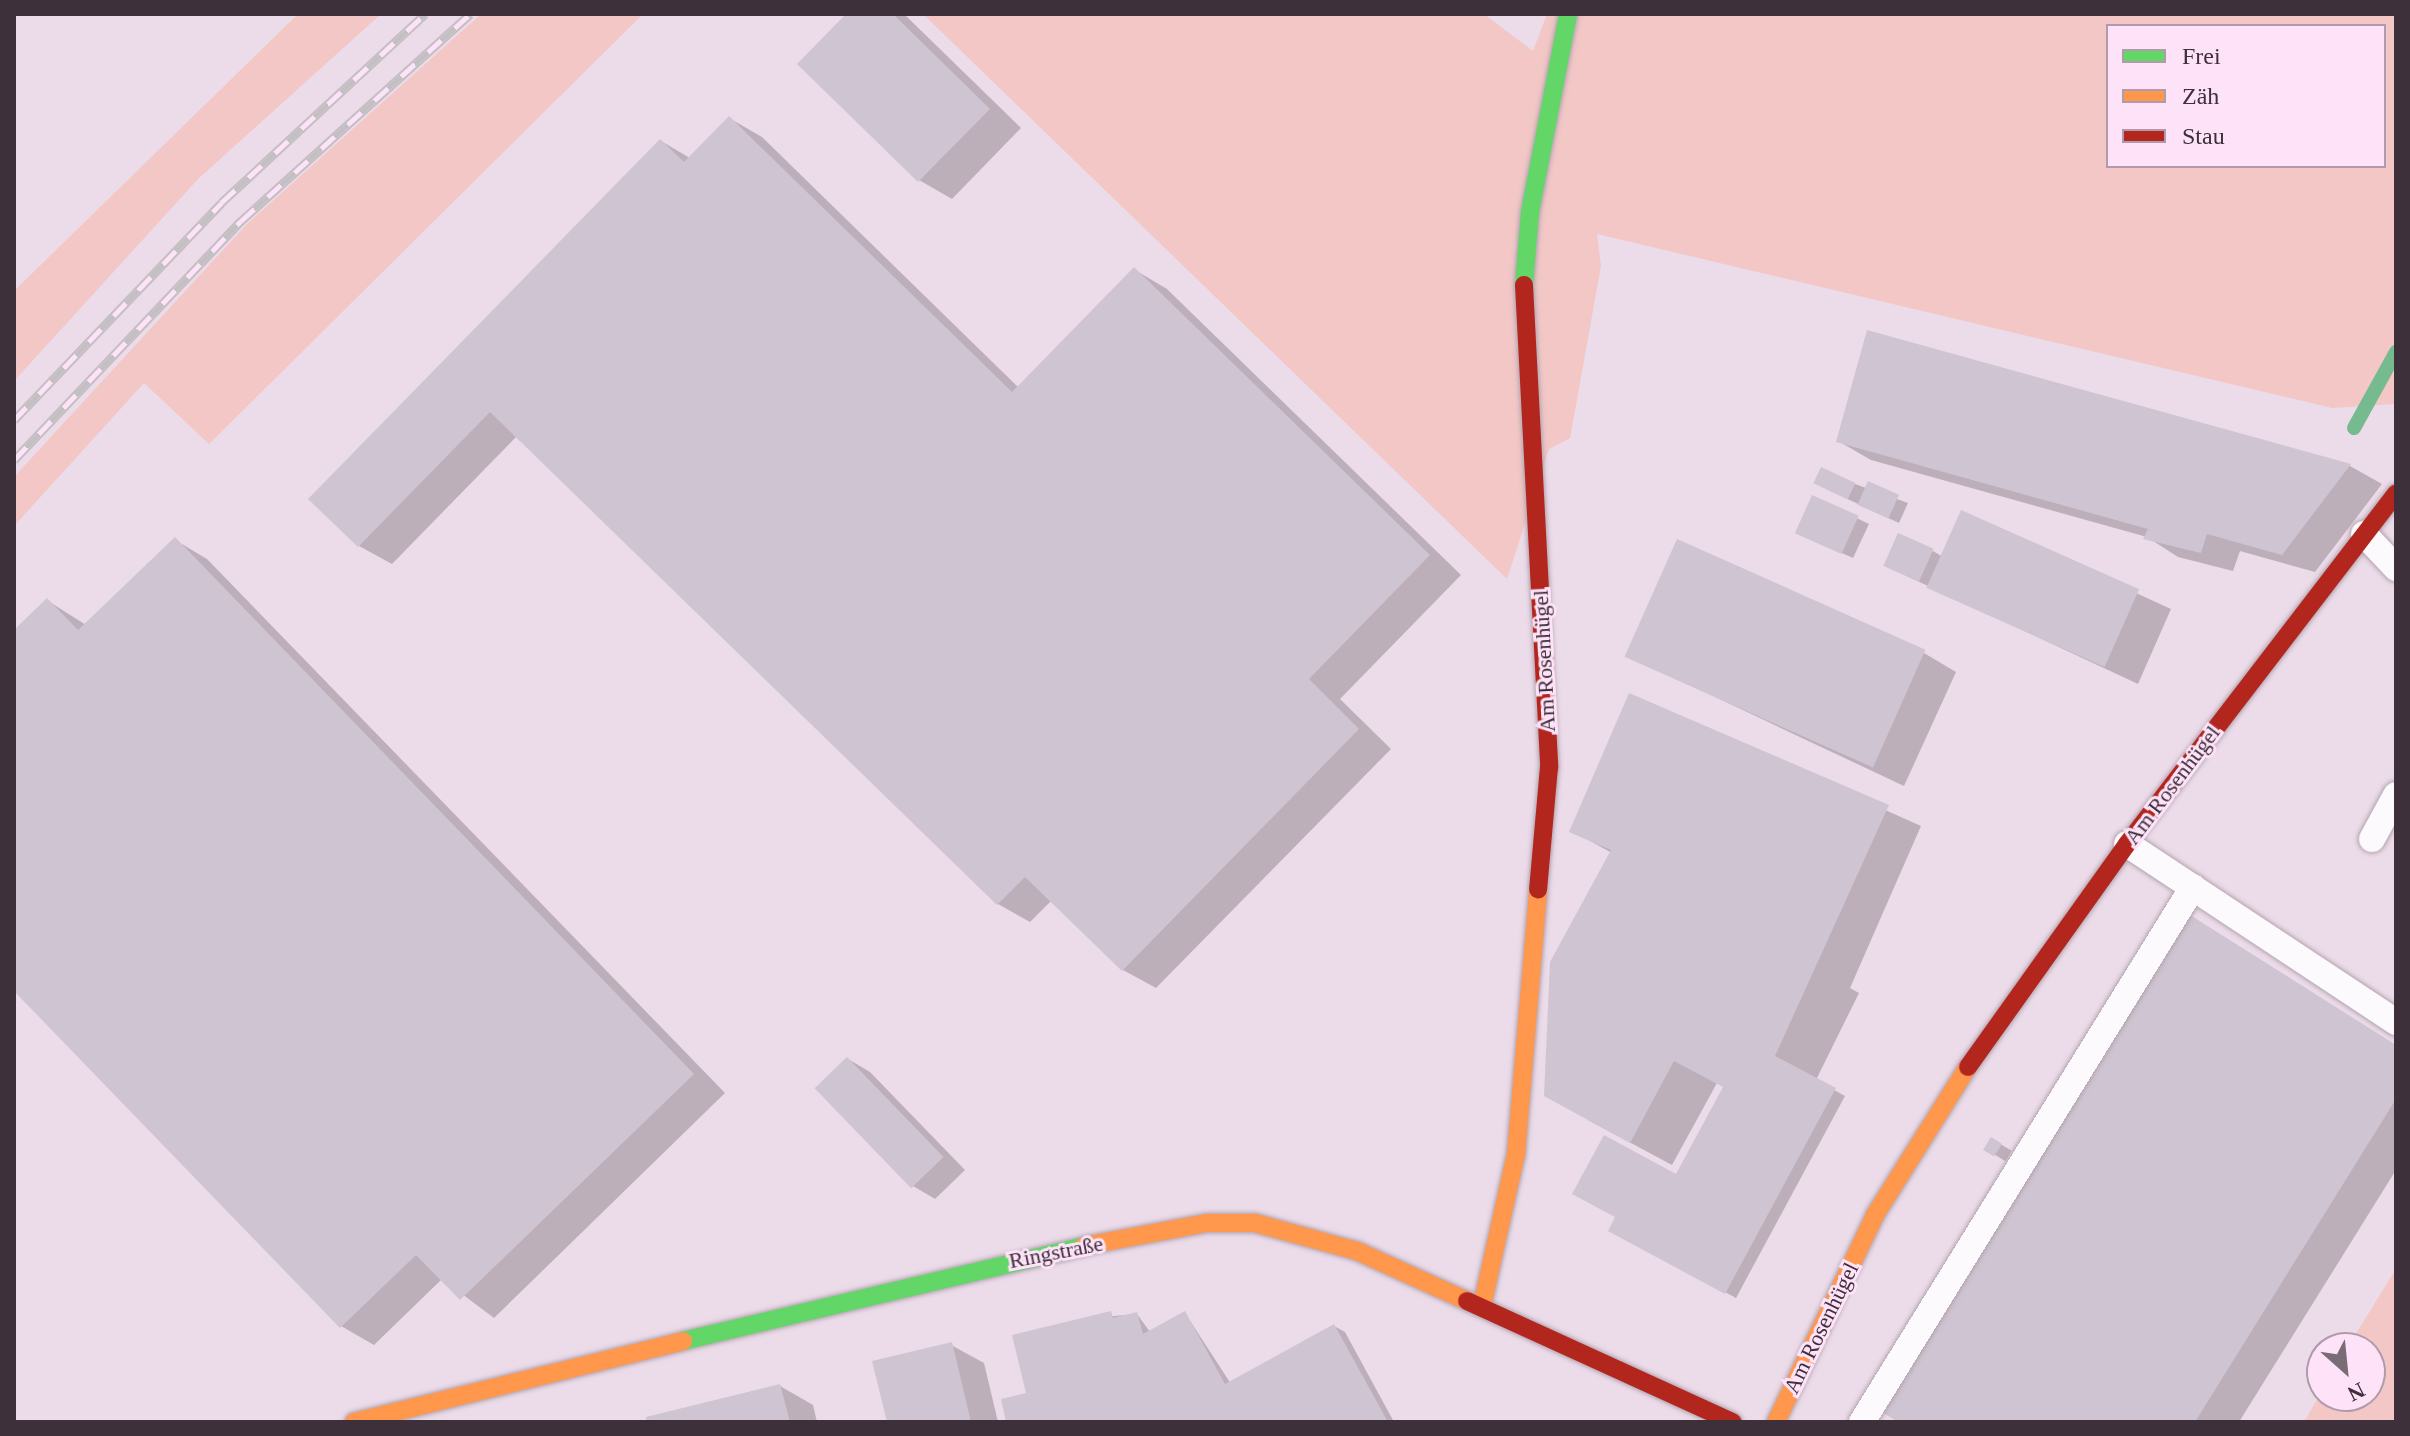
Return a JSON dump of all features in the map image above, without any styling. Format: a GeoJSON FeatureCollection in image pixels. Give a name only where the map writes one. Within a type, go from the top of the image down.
{"type":"FeatureCollection","features":[{"type":"Feature","properties":{"kind":"street","name":"Am Rosenhügel"},"geometry":{"type":"LineString","coordinates":[[1482,1306],[1516,1154],[1549,767],[1523,298],[1530,212],[1568,14]]}},
{"type":"Feature","properties":{"kind":"street","name":"Am Rosenhügel"},"geometry":{"type":"LineString","coordinates":[[1776,1422],[1875,1215],[1944,1100],[2127,844],[2396,493]]}},
{"type":"Feature","properties":{"kind":"street","name":"Ringstraße"},"geometry":{"type":"LineString","coordinates":[[354,1422],[1013,1260],[1207,1223],[1299,1232],[1482,1306],[1733,1422]]}},
{"type":"Feature","properties":{"kind":"lane"},"geometry":{"type":"LineString","coordinates":[[2364,534],[2396,568]]}},
{"type":"Feature","properties":{"kind":"lane"},"geometry":{"type":"LineString","coordinates":[[2372,839],[2396,795]]}},
{"type":"Feature","properties":{"kind":"lane"},"geometry":{"type":"LineString","coordinates":[[2127,844],[2396,1022]]}},
{"type":"Feature","properties":{"kind":"lane"},"geometry":{"type":"LineString","coordinates":[[1862,1422],[2193,887]]}},
{"type":"Feature","properties":{"kind":"shaded area"},"geometry":{"type":"Polygon","coordinates":[[[298,14],[381,14],[199,178],[14,381],[14,291],[298,14]]]}},
{"type":"Feature","properties":{"kind":"shaded area"},"geometry":{"type":"Polygon","coordinates":[[[481,14],[643,14],[209,444],[144,383],[14,526],[14,477],[247,224],[481,14]]]}},
{"type":"Feature","properties":{"kind":"shaded area"},"geometry":{"type":"Polygon","coordinates":[[[923,14],[1484,14],[1533,51],[1547,14],[2396,14],[2396,404],[2332,408],[1597,234],[1601,266],[1570,438],[1549,449],[1507,579],[923,14]]]}},
{"type":"Feature","properties":{"kind":"shaded area"},"geometry":{"type":"Polygon","coordinates":[[[2396,1269],[2396,1422],[2304,1422],[2310,1412],[2386,1412],[2386,1332],[2357,1332],[2396,1269]]]}},
{"type":"Feature","properties":{"kind":"building"},"geometry":{"type":"Polygon","coordinates":[[[846,14],[893,14],[990,109],[918,182],[797,64],[846,14]]]}},
{"type":"Feature","properties":{"kind":"building"},"geometry":{"type":"Polygon","coordinates":[[[729,116],[1012,392],[1134,267],[1430,555],[1309,679],[1359,729],[1122,971],[1025,877],[997,905],[490,412],[358,547],[308,499],[660,139],[684,162],[729,116]]]}},
{"type":"Feature","properties":{"kind":"building"},"geometry":{"type":"Polygon","coordinates":[[[1867,330],[2351,464],[2282,555],[2207,534],[2201,553],[2143,539],[2148,529],[1836,442],[1867,330]]]}},
{"type":"Feature","properties":{"kind":"building"},"geometry":{"type":"Polygon","coordinates":[[[1821,467],[1855,483],[1848,499],[1813,483],[1821,467]]]}},
{"type":"Feature","properties":{"kind":"building"},"geometry":{"type":"Polygon","coordinates":[[[1868,481],[1899,495],[1888,519],[1857,505],[1868,481]]]}},
{"type":"Feature","properties":{"kind":"building"},"geometry":{"type":"Polygon","coordinates":[[[1812,495],[1859,516],[1842,554],[1795,533],[1812,495]]]}},
{"type":"Feature","properties":{"kind":"building"},"geometry":{"type":"Polygon","coordinates":[[[1961,510],[2139,589],[2105,667],[1926,588],[1961,510]]]}},
{"type":"Feature","properties":{"kind":"building"},"geometry":{"type":"Polygon","coordinates":[[[1898,533],[1934,549],[1919,582],[1883,566],[1898,533]]]}},
{"type":"Feature","properties":{"kind":"building"},"geometry":{"type":"Polygon","coordinates":[[[175,537],[694,1074],[460,1300],[416,1255],[340,1328],[14,991],[14,630],[47,598],[78,630],[175,537]]]}},
{"type":"Feature","properties":{"kind":"building"},"geometry":{"type":"Polygon","coordinates":[[[1677,539],[1925,650],[1873,767],[1625,657],[1677,539]]]}},
{"type":"Feature","properties":{"kind":"building"},"geometry":{"type":"Polygon","coordinates":[[[1629,693],[1889,805],[1775,1056],[1836,1088],[1725,1294],[1608,1231],[1615,1217],[1572,1194],[1604,1135],[1676,1174],[1723,1087],[1674,1061],[1630,1143],[1544,1096],[1550,962],[1611,850],[1569,832],[1629,693]]]}},
{"type":"Feature","properties":{"kind":"building"},"geometry":{"type":"Polygon","coordinates":[[[2190,915],[2396,1045],[2396,1099],[2195,1422],[1898,1422],[1880,1411],[2190,915]]]}},
{"type":"Feature","properties":{"kind":"building"},"geometry":{"type":"Polygon","coordinates":[[[847,1057],[944,1157],[911,1188],[815,1088],[847,1057]]]}},
{"type":"Feature","properties":{"kind":"building"},"geometry":{"type":"Polygon","coordinates":[[[1991,1137],[2002,1144],[1994,1157],[1983,1150],[1991,1137]]]}},
{"type":"Feature","properties":{"kind":"building"},"geometry":{"type":"Polygon","coordinates":[[[1111,1311],[1113,1318],[1137,1312],[1143,1334],[1185,1311],[1225,1384],[1334,1324],[1388,1422],[1006,1422],[1001,1399],[1026,1393],[1012,1335],[1111,1311]]]}},
{"type":"Feature","properties":{"kind":"building"},"geometry":{"type":"Polygon","coordinates":[[[952,1342],[971,1422],[887,1422],[872,1361],[952,1342]]]}},
{"type":"Feature","properties":{"kind":"building"},"geometry":{"type":"Polygon","coordinates":[[[780,1384],[790,1422],[647,1422],[646,1417],[780,1384]]]}},
{"type":"Feature","properties":{"kind":"waterway"},"geometry":{"type":"LineString","coordinates":[[2354,428],[2396,352]]}},
{"type":"Feature","properties":{"kind":"railway"},"geometry":{"type":"LineString","coordinates":[[14,420],[222,202],[425,14]]}},
{"type":"Feature","properties":{"kind":"railway"},"geometry":{"type":"LineString","coordinates":[[14,460],[241,221],[470,14]]}},
{"type":"Feature","properties":{"kind":"traffic: fast"},"geometry":{"type":"LineString","coordinates":[[1524,285],[1530,212],[1568,14]]}},
{"type":"Feature","properties":{"kind":"traffic: fast"},"geometry":{"type":"LineString","coordinates":[[683,1341],[1084,1246]]}},
{"type":"Feature","properties":{"kind":"traffic: slow"},"geometry":{"type":"LineString","coordinates":[[1482,1306],[1516,1154],[1538,890]]}},
{"type":"Feature","properties":{"kind":"traffic: slow"},"geometry":{"type":"LineString","coordinates":[[1776,1422],[1875,1215],[1968,1067]]}},
{"type":"Feature","properties":{"kind":"traffic: slow"},"geometry":{"type":"LineString","coordinates":[[1084,1246],[1207,1223],[1255,1223],[1357,1251],[1467,1301]]}},
{"type":"Feature","properties":{"kind":"traffic: slow"},"geometry":{"type":"LineString","coordinates":[[354,1422],[683,1341]]}},
{"type":"Feature","properties":{"kind":"traffic: jam"},"geometry":{"type":"LineString","coordinates":[[1524,285],[1549,767],[1538,890]]}},
{"type":"Feature","properties":{"kind":"traffic: jam"},"geometry":{"type":"LineString","coordinates":[[1968,1067],[2127,844],[2396,493]]}},
{"type":"Feature","properties":{"kind":"traffic: jam"},"geometry":{"type":"LineString","coordinates":[[1467,1301],[1733,1422]]}}]}
